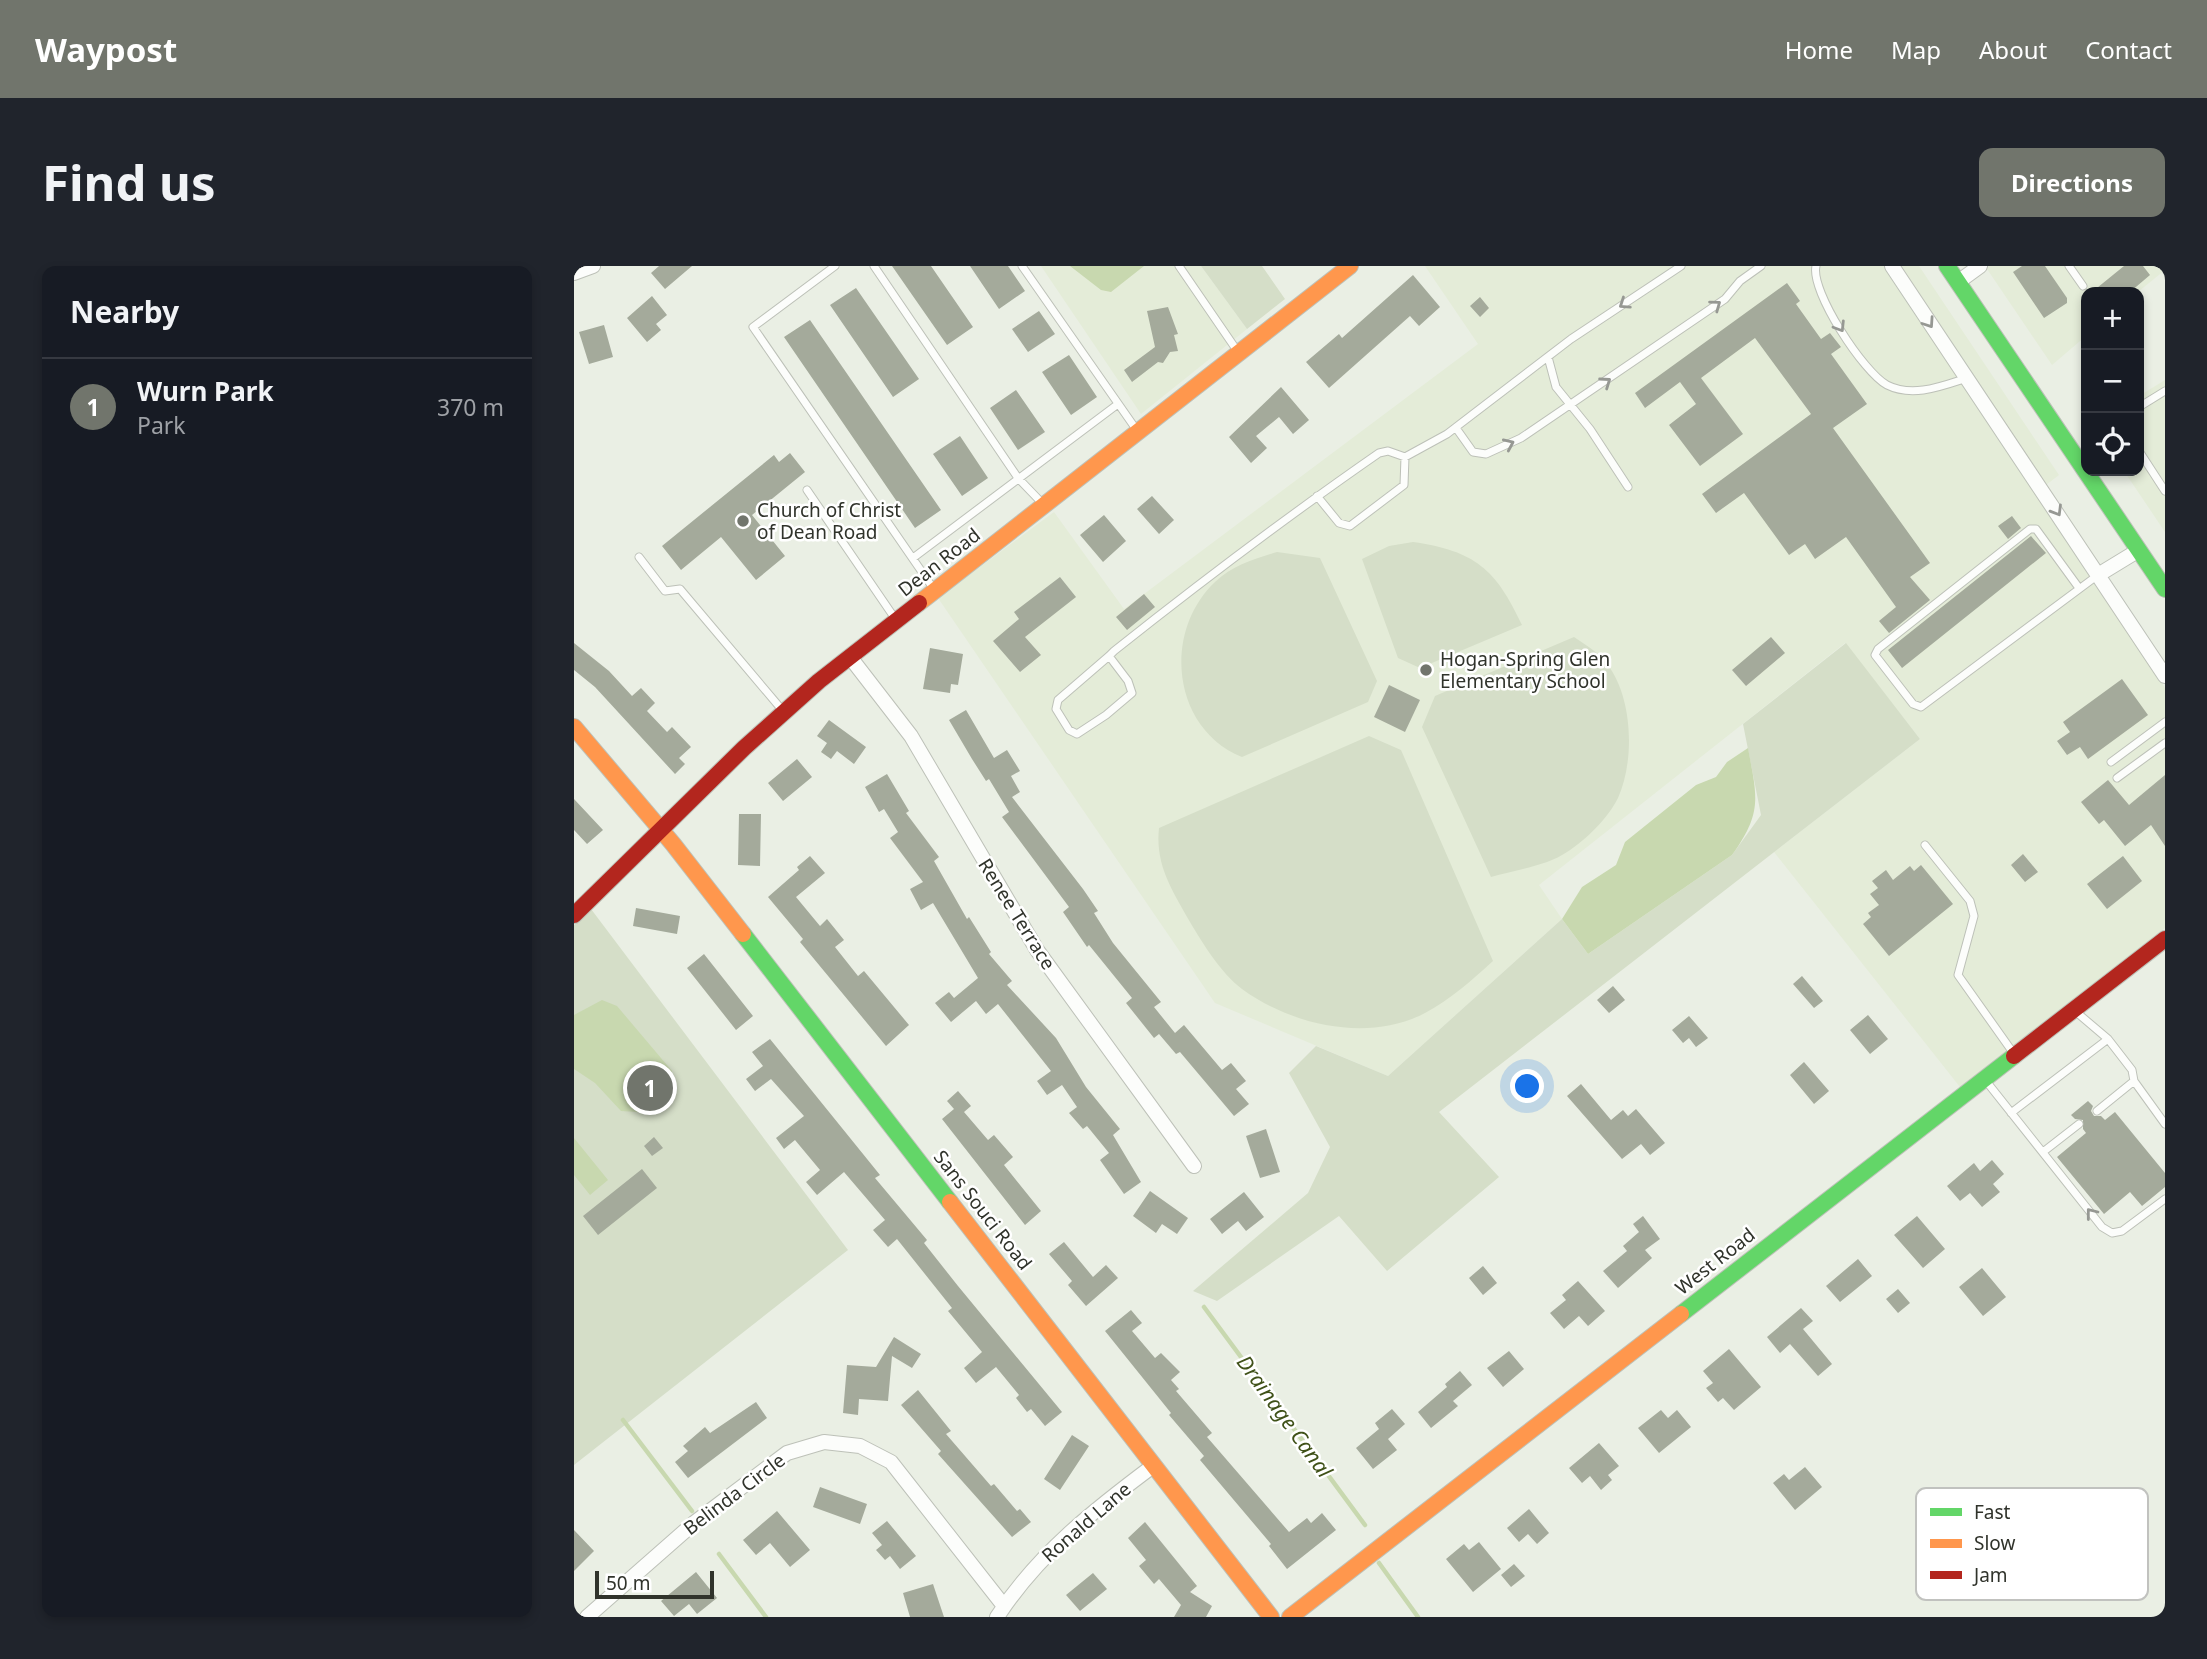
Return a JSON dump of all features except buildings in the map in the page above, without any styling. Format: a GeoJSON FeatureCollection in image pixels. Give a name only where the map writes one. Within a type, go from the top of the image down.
{"type":"FeatureCollection","features":[{"type":"Feature","properties":{"kind":"main road","name":"Dean Road"},"geometry":{"type":"LineString","coordinates":[[574,915],[784,712],[850,657],[1350,266]]}},
{"type":"Feature","properties":{"kind":"main road"},"geometry":{"type":"LineString","coordinates":[[1947,266],[2076,450],[2165,589]]}},
{"type":"Feature","properties":{"kind":"main road","name":"Sans Souci Road"},"geometry":{"type":"LineString","coordinates":[[574,727],[659,831],[673,844],[1271,1617]]}},
{"type":"Feature","properties":{"kind":"main road","name":"West Road"},"geometry":{"type":"LineString","coordinates":[[1290,1617],[2165,939]]}},
{"type":"Feature","properties":{"kind":"street"},"geometry":{"type":"LineString","coordinates":[[574,272],[593,266]]}},
{"type":"Feature","properties":{"kind":"street"},"geometry":{"type":"LineString","coordinates":[[1892,266],[2165,676]]}},
{"type":"Feature","properties":{"kind":"street"},"geometry":{"type":"LineString","coordinates":[[1958,282],[1980,266]]}},
{"type":"Feature","properties":{"kind":"street"},"geometry":{"type":"LineString","coordinates":[[2098,575],[2139,550]]}},
{"type":"Feature","properties":{"kind":"street","name":"Renee Terrace"},"geometry":{"type":"LineString","coordinates":[[850,657],[911,736],[1017,921],[1194,1166]]}},
{"type":"Feature","properties":{"kind":"street","name":"Belinda Circle"},"geometry":{"type":"LineString","coordinates":[[587,1617],[664,1548],[787,1453],[824,1441],[860,1446],[891,1462],[1001,1611]]}},
{"type":"Feature","properties":{"kind":"street","name":"Ronald Lane"},"geometry":{"type":"LineString","coordinates":[[1001,1611],[1058,1543],[1153,1466]]}},
{"type":"Feature","properties":{"kind":"lane"},"geometry":{"type":"LineString","coordinates":[[835,266],[753,327],[936,591]]}},
{"type":"Feature","properties":{"kind":"lane"},"geometry":{"type":"LineString","coordinates":[[874,266],[1018,478],[1045,506]]}},
{"type":"Feature","properties":{"kind":"lane"},"geometry":{"type":"LineString","coordinates":[[1022,266],[1139,433]]}},
{"type":"Feature","properties":{"kind":"lane"},"geometry":{"type":"LineString","coordinates":[[1179,266],[1239,353]]}},
{"type":"Feature","properties":{"kind":"lane"},"geometry":{"type":"LineString","coordinates":[[1109,656],[1128,681],[1132,693],[1107,715],[1077,734],[1069,730],[1056,709],[1058,700],[1109,656],[1239,552],[1379,453],[1388,451],[1405,457],[1456,428],[1548,357],[1681,266]]}},
{"type":"Feature","properties":{"kind":"lane"},"geometry":{"type":"LineString","coordinates":[[1456,428],[1473,452],[1486,454],[1521,439],[1725,299],[1740,281],[1761,266]]}},
{"type":"Feature","properties":{"kind":"lane"},"geometry":{"type":"LineString","coordinates":[[1816,266],[1814,274],[1819,294],[1867,368],[1886,384],[1903,390],[1929,389],[1967,378]]}},
{"type":"Feature","properties":{"kind":"lane"},"geometry":{"type":"LineString","coordinates":[[2069,266],[2083,286]]}},
{"type":"Feature","properties":{"kind":"lane"},"geometry":{"type":"LineString","coordinates":[[1548,357],[1556,387],[1572,404],[1628,487]]}},
{"type":"Feature","properties":{"kind":"lane"},"geometry":{"type":"LineString","coordinates":[[2144,404],[2165,391]]}},
{"type":"Feature","properties":{"kind":"lane"},"geometry":{"type":"LineString","coordinates":[[913,558],[1118,404]]}},
{"type":"Feature","properties":{"kind":"lane"},"geometry":{"type":"LineString","coordinates":[[1317,496],[1339,523],[1350,526],[1404,485],[1405,457]]}},
{"type":"Feature","properties":{"kind":"lane"},"geometry":{"type":"LineString","coordinates":[[2144,459],[2165,491]]}},
{"type":"Feature","properties":{"kind":"lane"},"geometry":{"type":"LineString","coordinates":[[807,490],[897,621]]}},
{"type":"Feature","properties":{"kind":"lane"},"geometry":{"type":"LineString","coordinates":[[2079,588],[2036,529],[2029,530],[1878,649],[1875,655],[1913,704],[1921,707],[2098,575]]}},
{"type":"Feature","properties":{"kind":"lane"},"geometry":{"type":"LineString","coordinates":[[639,557],[665,591],[680,589],[784,712]]}},
{"type":"Feature","properties":{"kind":"lane"},"geometry":{"type":"LineString","coordinates":[[2111,762],[2165,722]]}},
{"type":"Feature","properties":{"kind":"lane"},"geometry":{"type":"LineString","coordinates":[[2117,778],[2165,743]]}},
{"type":"Feature","properties":{"kind":"lane"},"geometry":{"type":"LineString","coordinates":[[1925,845],[1970,901],[1972,908],[1974,916],[1958,975],[2014,1055]]}},
{"type":"Feature","properties":{"kind":"lane"},"geometry":{"type":"LineString","coordinates":[[2073,1009],[2108,1039],[2132,1070],[2134,1081],[2165,1124]]}},
{"type":"Feature","properties":{"kind":"lane"},"geometry":{"type":"LineString","coordinates":[[2011,1113],[2108,1039]]}},
{"type":"Feature","properties":{"kind":"lane"},"geometry":{"type":"LineString","coordinates":[[1984,1079],[2102,1227],[2112,1233],[2122,1231],[2165,1199]]}},
{"type":"Feature","properties":{"kind":"lane"},"geometry":{"type":"LineString","coordinates":[[2097,1111],[2134,1081]]}},
{"type":"Feature","properties":{"kind":"lane"},"geometry":{"type":"LineString","coordinates":[[2043,1152],[2079,1124]]}},
{"type":"Feature","properties":{"kind":"shaded area"},"geometry":{"type":"Polygon","coordinates":[[[1041,266],[1201,266],[1247,329],[1141,414],[1041,266]]]}},
{"type":"Feature","properties":{"kind":"shaded area"},"geometry":{"type":"Polygon","coordinates":[[[1070,266],[1144,266],[1111,292],[1101,290],[1070,266]]]}},
{"type":"Feature","properties":{"kind":"shaded area"},"geometry":{"type":"Polygon","coordinates":[[[1201,266],[1262,266],[1285,299],[1247,329],[1201,266]]]}},
{"type":"Feature","properties":{"kind":"shaded area","name":"Hogan-Spring Glen Elementary School"},"geometry":{"type":"Polygon","coordinates":[[[1425,266],[1919,266],[2059,475],[2037,492],[2165,688],[2165,928],[1960,1087],[1774,852],[1920,739],[1845,643],[1539,885],[1562,919],[1388,1076],[1215,1003],[938,598],[1054,512],[1124,609],[1478,344],[1425,266]]]}},
{"type":"Feature","properties":{"kind":"shaded area"},"geometry":{"type":"Polygon","coordinates":[[[1985,266],[2162,266],[2165,270],[2144,287],[2081,287],[2081,340],[2052,365],[1985,266]]]}},
{"type":"Feature","properties":{"kind":"shaded area"},"geometry":{"type":"Polygon","coordinates":[[[2165,380],[2165,532],[2127,476],[2144,476],[2144,393],[2165,380]]]}},
{"type":"Feature","properties":{"kind":"shaded area"},"geometry":{"type":"Polygon","coordinates":[[[1413,542],[1453,551],[1481,566],[1503,590],[1522,625],[1420,668],[1398,658],[1362,559],[1389,546],[1413,542]]]}},
{"type":"Feature","properties":{"kind":"shaded area"},"geometry":{"type":"Polygon","coordinates":[[[1277,552],[1320,558],[1377,681],[1368,702],[1242,757],[1219,743],[1201,725],[1189,703],[1182,678],[1182,652],[1187,626],[1198,603],[1215,582],[1236,567],[1277,552]]]}},
{"type":"Feature","properties":{"kind":"shaded area"},"geometry":{"type":"Polygon","coordinates":[[[1574,637],[1603,660],[1616,678],[1622,694],[1629,729],[1629,748],[1618,798],[1589,835],[1559,857],[1491,877],[1422,727],[1435,696],[1574,637]]]}},
{"type":"Feature","properties":{"kind":"shaded area"},"geometry":{"type":"Polygon","coordinates":[[[1846,643],[1920,739],[1439,1112],[1499,1177],[1387,1271],[1339,1216],[1217,1301],[1193,1291],[1308,1193],[1330,1147],[1289,1073],[1316,1046],[1388,1076],[1562,919],[1588,954],[1732,855],[1761,815],[1743,724],[1846,643]]]}},
{"type":"Feature","properties":{"kind":"shaded area"},"geometry":{"type":"Polygon","coordinates":[[[1369,736],[1401,750],[1493,961],[1452,996],[1425,1013],[1403,1022],[1379,1027],[1330,1026],[1283,1012],[1262,1002],[1227,975],[1201,940],[1171,888],[1162,866],[1159,828],[1369,736]]]}},
{"type":"Feature","properties":{"kind":"shaded area"},"geometry":{"type":"Polygon","coordinates":[[[1748,748],[1754,779],[1755,804],[1749,827],[1732,855],[1588,954],[1562,919],[1582,887],[1616,865],[1625,842],[1696,785],[1716,777],[1727,762],[1748,748]]]}},
{"type":"Feature","properties":{"kind":"shaded area"},"geometry":{"type":"Polygon","coordinates":[[[591,909],[848,1250],[574,1465],[574,925],[591,909]]]}},
{"type":"Feature","properties":{"kind":"shaded area"},"geometry":{"type":"Polygon","coordinates":[[[602,1000],[617,1006],[672,1071],[669,1088],[638,1112],[621,1111],[595,1083],[574,1069],[574,1015],[602,1000]]]}},
{"type":"Feature","properties":{"kind":"shaded area"},"geometry":{"type":"Polygon","coordinates":[[[574,1138],[608,1180],[590,1195],[574,1175],[574,1138]]]}},
{"type":"Feature","properties":{"kind":"waterway","name":"Drainage Canal"},"geometry":{"type":"LineString","coordinates":[[1204,1307],[1365,1525]]}},
{"type":"Feature","properties":{"kind":"waterway"},"geometry":{"type":"LineString","coordinates":[[623,1420],[692,1511]]}},
{"type":"Feature","properties":{"kind":"waterway","name":"Drainage Canal"},"geometry":{"type":"LineString","coordinates":[[719,1554],[766,1617]]}},
{"type":"Feature","properties":{"kind":"waterway","name":"Drainage Canal"},"geometry":{"type":"LineString","coordinates":[[1379,1563],[1418,1617]]}},
{"type":"Feature","properties":{"kind":"traffic: fast"},"geometry":{"type":"LineString","coordinates":[[1947,266],[2165,589]]}},
{"type":"Feature","properties":{"kind":"traffic: fast"},"geometry":{"type":"LineString","coordinates":[[743,934],[950,1202]]}},
{"type":"Feature","properties":{"kind":"traffic: fast"},"geometry":{"type":"LineString","coordinates":[[1681,1314],[2014,1056]]}},
{"type":"Feature","properties":{"kind":"traffic: slow"},"geometry":{"type":"LineString","coordinates":[[919,603],[1350,266]]}},
{"type":"Feature","properties":{"kind":"traffic: slow"},"geometry":{"type":"LineString","coordinates":[[574,727],[673,844],[743,934]]}},
{"type":"Feature","properties":{"kind":"traffic: slow"},"geometry":{"type":"LineString","coordinates":[[950,1202],[1271,1617]]}},
{"type":"Feature","properties":{"kind":"traffic: slow"},"geometry":{"type":"LineString","coordinates":[[1290,1617],[1681,1314]]}},
{"type":"Feature","properties":{"kind":"traffic: jam"},"geometry":{"type":"LineString","coordinates":[[574,915],[744,748],[819,681],[919,603]]}},
{"type":"Feature","properties":{"kind":"traffic: jam"},"geometry":{"type":"LineString","coordinates":[[2014,1056],[2165,939]]}},
{"type":"Feature","properties":{"kind":"place","name":"Church of Christ of Dean Road"},"geometry":{"type":"Point","coordinates":[743,521]}},
{"type":"Feature","properties":{"kind":"place","name":"Hogan-Spring Glen Elementary School"},"geometry":{"type":"Point","coordinates":[1426,670]}},
{"type":"Feature","properties":{"kind":"place","name":"Wurn Park"},"geometry":{"type":"Point","coordinates":[650,1088]}}]}
